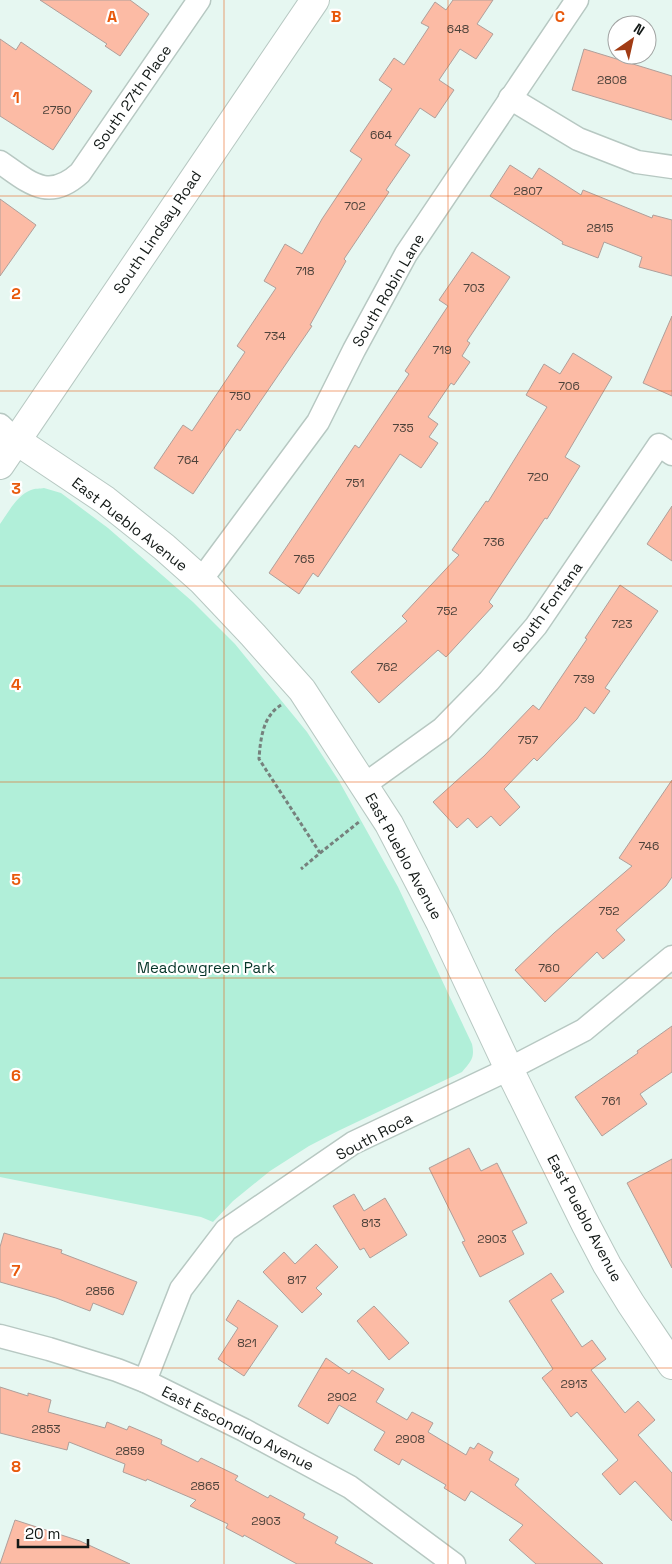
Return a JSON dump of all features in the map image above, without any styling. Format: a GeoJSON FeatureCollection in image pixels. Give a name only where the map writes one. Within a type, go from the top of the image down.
{"type":"FeatureCollection","features":[{"type":"Feature","properties":{"kind":"street","name":"South 27th Place"},"geometry":{"type":"LineString","coordinates":[[0,162],[39,186],[58,187],[66,184],[80,172],[199,0]]}},
{"type":"Feature","properties":{"kind":"street","name":"South Lindsay Road"},"geometry":{"type":"LineString","coordinates":[[0,465],[6,433],[315,0]]}},
{"type":"Feature","properties":{"kind":"street","name":"South Robin Lane"},"geometry":{"type":"LineString","coordinates":[[201,580],[318,422],[354,350],[406,254],[577,0]]}},
{"type":"Feature","properties":{"kind":"street"},"geometry":{"type":"LineString","coordinates":[[510,98],[578,139],[637,162],[672,167]]}},
{"type":"Feature","properties":{"kind":"street","name":"East Pueblo Avenue"},"geometry":{"type":"LineString","coordinates":[[6,433],[105,500],[164,547],[201,580],[302,690],[371,796],[440,922],[509,1069],[607,1265],[672,1365]]}},
{"type":"Feature","properties":{"kind":"street","name":"South Fontana"},"geometry":{"type":"LineString","coordinates":[[371,796],[442,729],[536,626],[665,449]]}},
{"type":"Feature","properties":{"kind":"street","name":"South Roca"},"geometry":{"type":"LineString","coordinates":[[145,1381],[181,1289],[226,1230],[353,1144],[509,1069],[584,1030],[672,958]]}},
{"type":"Feature","properties":{"kind":"street","name":"East Escondido Avenue"},"geometry":{"type":"LineString","coordinates":[[0,1336],[85,1359],[145,1381],[244,1430],[350,1487],[454,1564]]}},
{"type":"Feature","properties":{"kind":"path"},"geometry":{"type":"LineString","coordinates":[[302,690],[272,713],[265,726],[258,759],[320,852]]}},
{"type":"Feature","properties":{"kind":"path"},"geometry":{"type":"LineString","coordinates":[[301,869],[320,852],[371,796]]}},
{"type":"Feature","properties":{"kind":"green space","name":"Meadowgreen Park"},"geometry":{"type":"Polygon","coordinates":[[[44,488],[61,493],[108,528],[193,602],[235,644],[307,732],[339,781],[398,887],[472,1044],[472,1059],[462,1072],[309,1146],[270,1171],[233,1201],[213,1222],[201,1217],[0,1177],[0,524],[21,496],[33,489],[44,488]]]}},
{"type":"Feature","properties":{"kind":"building"},"geometry":{"type":"Polygon","coordinates":[[[40,0],[130,0],[149,14],[120,56],[105,46],[107,44],[40,0]]]}},
{"type":"Feature","properties":{"kind":"building"},"geometry":{"type":"Polygon","coordinates":[[[453,0],[493,0],[477,24],[493,34],[476,59],[460,49],[439,80],[454,90],[435,118],[420,108],[395,145],[410,155],[386,190],[389,192],[344,259],[346,261],[310,325],[312,326],[240,431],[237,429],[193,494],[154,468],[183,425],[192,431],[245,352],[237,346],[276,288],[264,281],[285,244],[302,254],[322,219],[362,159],[350,151],[392,89],[379,80],[394,58],[404,65],[429,27],[421,23],[435,2],[446,10],[453,0]]]}},
{"type":"Feature","properties":{"kind":"building"},"geometry":{"type":"Polygon","coordinates":[[[0,39],[16,50],[21,42],[92,91],[53,150],[0,116],[0,39]]]}},
{"type":"Feature","properties":{"kind":"building"},"geometry":{"type":"Polygon","coordinates":[[[584,49],[607,56],[607,65],[636,65],[672,76],[672,120],[572,90],[584,49]]]}},
{"type":"Feature","properties":{"kind":"building"},"geometry":{"type":"Polygon","coordinates":[[[510,165],[532,179],[539,168],[581,195],[583,190],[652,218],[653,215],[672,220],[672,276],[639,267],[642,257],[604,242],[598,258],[562,244],[563,242],[490,196],[510,165]]]}},
{"type":"Feature","properties":{"kind":"building"},"geometry":{"type":"Polygon","coordinates":[[[0,199],[36,225],[0,276],[0,199]]]}},
{"type":"Feature","properties":{"kind":"building"},"geometry":{"type":"Polygon","coordinates":[[[472,252],[510,277],[467,341],[470,343],[462,356],[470,362],[454,385],[451,383],[428,417],[438,424],[429,437],[438,443],[421,468],[400,454],[318,577],[313,573],[299,594],[269,573],[355,445],[359,448],[409,374],[405,371],[448,306],[439,300],[472,252]]]}},
{"type":"Feature","properties":{"kind":"building"},"geometry":{"type":"Polygon","coordinates":[[[672,316],[672,396],[643,383],[672,316]]]}},
{"type":"Feature","properties":{"kind":"building"},"geometry":{"type":"Polygon","coordinates":[[[573,353],[612,377],[565,457],[580,466],[547,519],[545,518],[489,602],[493,606],[446,657],[438,650],[379,703],[351,672],[407,621],[402,616],[459,555],[452,550],[486,501],[488,502],[547,407],[526,395],[544,364],[560,374],[573,353]]]}},
{"type":"Feature","properties":{"kind":"building"},"geometry":{"type":"Polygon","coordinates":[[[672,506],[672,561],[647,544],[672,506]]]}},
{"type":"Feature","properties":{"kind":"building"},"geometry":{"type":"Polygon","coordinates":[[[620,585],[658,611],[605,688],[610,691],[594,714],[585,707],[577,719],[537,761],[534,758],[504,789],[520,807],[500,826],[491,816],[477,828],[468,818],[457,828],[433,802],[484,756],[533,705],[539,710],[587,639],[585,638],[620,585]]]}},
{"type":"Feature","properties":{"kind":"building"},"geometry":{"type":"Polygon","coordinates":[[[672,780],[672,877],[666,886],[616,930],[625,940],[603,959],[597,952],[545,1002],[515,970],[554,933],[632,866],[619,858],[672,780]]]}},
{"type":"Feature","properties":{"kind":"building"},"geometry":{"type":"Polygon","coordinates":[[[672,1026],[672,1072],[640,1094],[647,1104],[602,1136],[575,1097],[638,1053],[637,1051],[672,1026]]]}},
{"type":"Feature","properties":{"kind":"building"},"geometry":{"type":"Polygon","coordinates":[[[469,1148],[481,1171],[497,1163],[527,1223],[512,1231],[524,1254],[480,1277],[462,1242],[465,1241],[429,1168],[469,1148]]]}},
{"type":"Feature","properties":{"kind":"building"},"geometry":{"type":"Polygon","coordinates":[[[672,1159],[672,1268],[627,1183],[672,1159]]]}},
{"type":"Feature","properties":{"kind":"building"},"geometry":{"type":"Polygon","coordinates":[[[354,1194],[364,1211],[385,1198],[407,1235],[370,1258],[364,1248],[360,1250],[333,1206],[354,1194]]]}},
{"type":"Feature","properties":{"kind":"building"},"geometry":{"type":"Polygon","coordinates":[[[4,1233],[62,1250],[61,1253],[137,1282],[123,1315],[93,1303],[90,1311],[56,1298],[0,1282],[0,1247],[4,1233]]]}},
{"type":"Feature","properties":{"kind":"building"},"geometry":{"type":"Polygon","coordinates":[[[316,1244],[338,1267],[316,1288],[322,1294],[302,1313],[263,1272],[284,1252],[295,1264],[316,1244]]]}},
{"type":"Feature","properties":{"kind":"building"},"geometry":{"type":"Polygon","coordinates":[[[551,1273],[564,1292],[551,1300],[582,1347],[592,1340],[606,1359],[591,1370],[625,1413],[638,1401],[655,1420],[638,1435],[672,1473],[672,1521],[635,1481],[620,1495],[602,1474],[618,1460],[577,1412],[571,1417],[542,1378],[553,1369],[509,1301],[551,1273]]]}},
{"type":"Feature","properties":{"kind":"building"},"geometry":{"type":"Polygon","coordinates":[[[238,1300],[278,1326],[244,1376],[218,1359],[238,1328],[226,1320],[238,1300]]]}},
{"type":"Feature","properties":{"kind":"building"},"geometry":{"type":"Polygon","coordinates":[[[374,1306],[409,1343],[389,1360],[357,1321],[374,1306]]]}},
{"type":"Feature","properties":{"kind":"building"},"geometry":{"type":"Polygon","coordinates":[[[326,1358],[349,1374],[352,1370],[384,1389],[376,1402],[407,1420],[412,1412],[433,1423],[428,1432],[466,1455],[470,1447],[474,1449],[478,1443],[493,1452],[489,1460],[519,1479],[515,1485],[603,1564],[536,1564],[509,1540],[523,1525],[471,1491],[465,1501],[444,1488],[446,1485],[402,1459],[399,1465],[374,1450],[385,1432],[339,1405],[328,1424],[298,1406],[326,1358]]]}},
{"type":"Feature","properties":{"kind":"building"},"geometry":{"type":"Polygon","coordinates":[[[0,1387],[28,1396],[28,1393],[51,1400],[48,1412],[105,1428],[107,1422],[127,1430],[129,1426],[162,1440],[161,1444],[198,1462],[201,1458],[238,1476],[235,1480],[268,1498],[270,1495],[305,1514],[303,1518],[338,1537],[335,1543],[373,1564],[297,1564],[244,1535],[243,1537],[226,1528],[228,1524],[190,1506],[196,1500],[147,1479],[146,1481],[123,1472],[125,1464],[69,1442],[67,1450],[0,1433],[0,1387]]]}},
{"type":"Feature","properties":{"kind":"building"},"geometry":{"type":"Polygon","coordinates":[[[15,1520],[80,1541],[130,1564],[0,1564],[15,1520]]]}}]}
